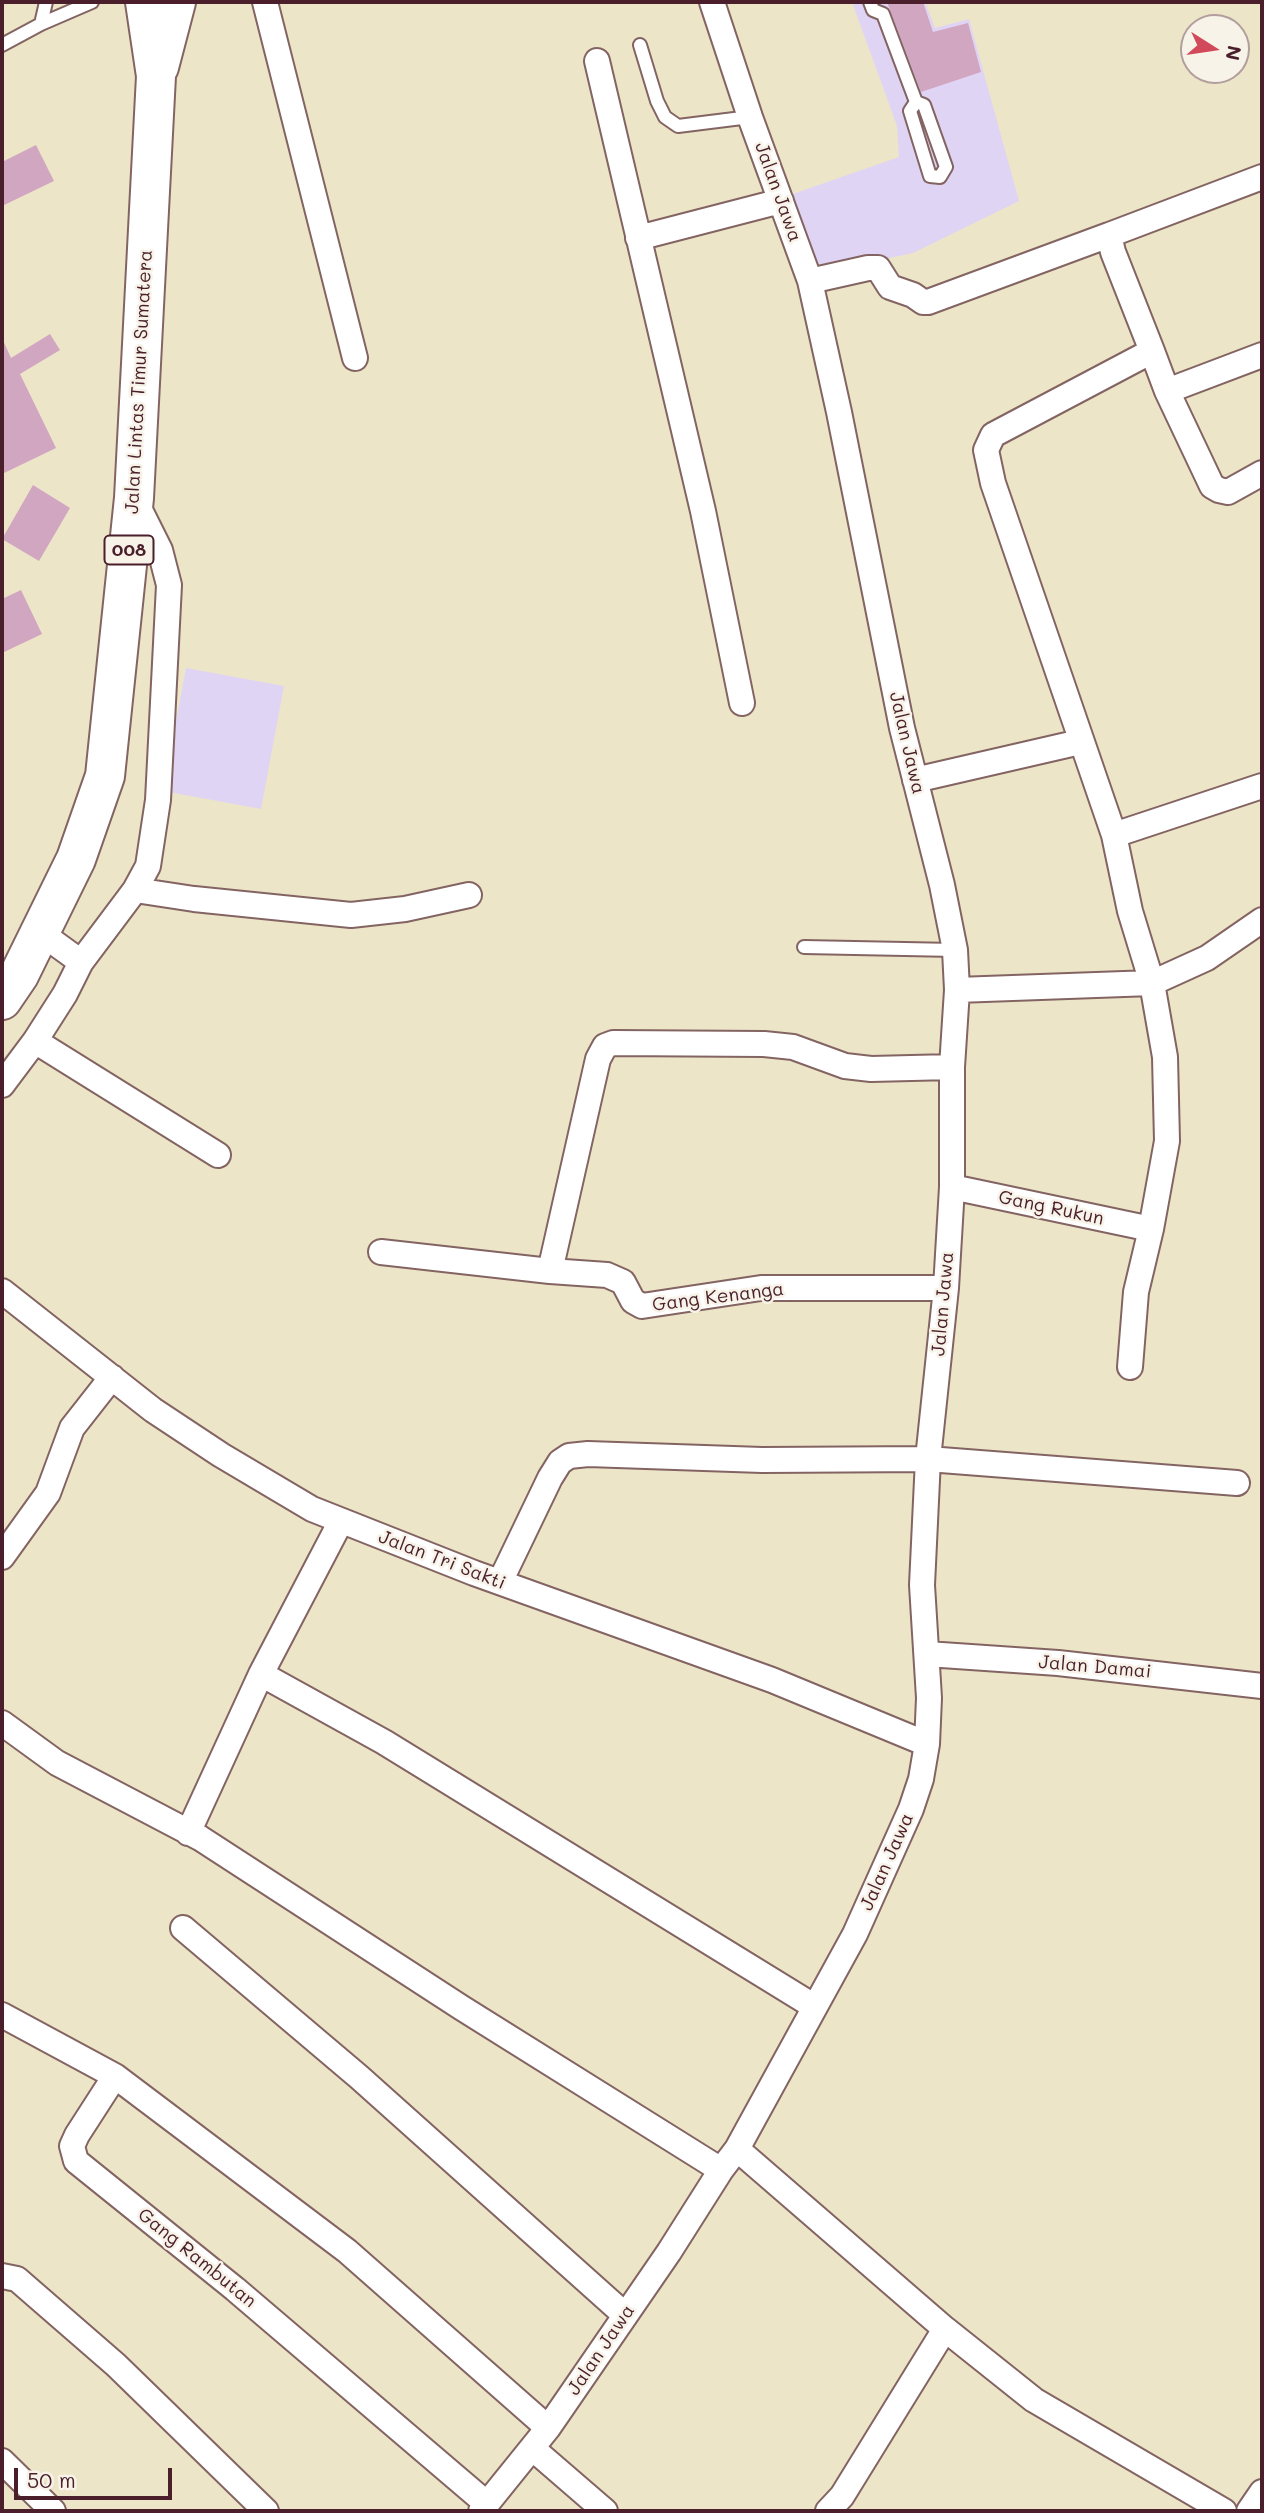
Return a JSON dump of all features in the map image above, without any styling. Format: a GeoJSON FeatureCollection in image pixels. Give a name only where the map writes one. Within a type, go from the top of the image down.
{"type":"FeatureCollection","features":[{"type":"Feature","properties":{"kind":"highway","name":"008"},"geometry":{"type":"LineString","coordinates":[[145,2],[156,76]]}},
{"type":"Feature","properties":{"kind":"highway","name":"008"},"geometry":{"type":"LineString","coordinates":[[156,76],[176,2]]}},
{"type":"Feature","properties":{"kind":"highway","name":"Jalan Lintas Timur Sumatera"},"geometry":{"type":"LineString","coordinates":[[2,1000],[19,975],[76,859],[105,776],[134,498],[156,76]]}},
{"type":"Feature","properties":{"kind":"street"},"geometry":{"type":"LineString","coordinates":[[265,2],[355,358]]}},
{"type":"Feature","properties":{"kind":"street","name":"Jalan Jawa"},"geometry":{"type":"LineString","coordinates":[[484,2508],[548,2428],[720,2170],[737,2149],[855,1934],[911,1809],[927,1744],[929,1698],[922,1585],[928,1459],[946,1288],[952,1187],[952,1067],[957,990],[955,950],[942,885],[902,728],[810,281],[750,117],[712,2]]}},
{"type":"Feature","properties":{"kind":"street"},"geometry":{"type":"LineString","coordinates":[[597,61],[703,511],[742,703]]}},
{"type":"Feature","properties":{"kind":"street"},"geometry":{"type":"LineString","coordinates":[[810,281],[878,268],[890,287],[928,302],[1262,177]]}},
{"type":"Feature","properties":{"kind":"street"},"geometry":{"type":"LineString","coordinates":[[638,238],[781,201]]}},
{"type":"Feature","properties":{"kind":"street"},"geometry":{"type":"LineString","coordinates":[[1109,234],[1167,391],[1212,486],[1228,492],[1262,473]]}},
{"type":"Feature","properties":{"kind":"street"},"geometry":{"type":"LineString","coordinates":[[1130,1367],[1136,1292],[1167,1141],[1165,1057],[1152,983],[1130,911],[1114,835],[993,483],[986,450],[993,436],[1152,351]]}},
{"type":"Feature","properties":{"kind":"street"},"geometry":{"type":"LineString","coordinates":[[1167,391],[1262,355]]}},
{"type":"Feature","properties":{"kind":"street"},"geometry":{"type":"LineString","coordinates":[[2,1085],[35,1041],[65,994],[81,962],[135,890],[148,866],[158,800],[169,585],[160,550],[134,498]]}},
{"type":"Feature","properties":{"kind":"street"},"geometry":{"type":"LineString","coordinates":[[915,780],[1080,742]]}},
{"type":"Feature","properties":{"kind":"street"},"geometry":{"type":"LineString","coordinates":[[1114,835],[1262,786]]}},
{"type":"Feature","properties":{"kind":"street"},"geometry":{"type":"LineString","coordinates":[[135,890],[194,899],[351,915],[405,909],[469,895]]}},
{"type":"Feature","properties":{"kind":"street"},"geometry":{"type":"LineString","coordinates":[[957,990],[1152,983],[1207,958],[1262,920]]}},
{"type":"Feature","properties":{"kind":"street"},"geometry":{"type":"LineString","coordinates":[[41,933],[81,962]]}},
{"type":"Feature","properties":{"kind":"street"},"geometry":{"type":"LineString","coordinates":[[35,1041],[218,1155]]}},
{"type":"Feature","properties":{"kind":"street"},"geometry":{"type":"LineString","coordinates":[[550,1271],[598,1059],[605,1046],[613,1043],[764,1044],[793,1046],[845,1066],[871,1069],[952,1067]]}},
{"type":"Feature","properties":{"kind":"street","name":"Gang Rukun"},"geometry":{"type":"LineString","coordinates":[[952,1187],[1151,1229]]}},
{"type":"Feature","properties":{"kind":"street","name":"Gang Kenanga"},"geometry":{"type":"LineString","coordinates":[[381,1252],[607,1275],[623,1282],[633,1301],[642,1306],[761,1288],[946,1288]]}},
{"type":"Feature","properties":{"kind":"street","name":"Jalan Tri Sakti"},"geometry":{"type":"LineString","coordinates":[[2,1292],[153,1410],[221,1455],[312,1509],[500,1582],[772,1680],[927,1744]]}},
{"type":"Feature","properties":{"kind":"street"},"geometry":{"type":"LineString","coordinates":[[2,1557],[48,1493],[72,1428],[112,1377]]}},
{"type":"Feature","properties":{"kind":"street"},"geometry":{"type":"LineString","coordinates":[[500,1582],[550,1478],[560,1462],[569,1456],[588,1454],[762,1460],[928,1459],[1237,1483]]}},
{"type":"Feature","properties":{"kind":"street"},"geometry":{"type":"LineString","coordinates":[[188,1833],[261,1674],[341,1521]]}},
{"type":"Feature","properties":{"kind":"street","name":"Jalan Damai"},"geometry":{"type":"LineString","coordinates":[[927,1654],[1058,1663],[1262,1686]]}},
{"type":"Feature","properties":{"kind":"street"},"geometry":{"type":"LineString","coordinates":[[261,1674],[384,1742],[815,2007]]}},
{"type":"Feature","properties":{"kind":"street"},"geometry":{"type":"LineString","coordinates":[[2,1723],[57,1763],[247,1868],[462,2008],[720,2170]]}},
{"type":"Feature","properties":{"kind":"street"},"geometry":{"type":"LineString","coordinates":[[183,1928],[359,2077],[625,2315]]}},
{"type":"Feature","properties":{"kind":"street"},"geometry":{"type":"LineString","coordinates":[[2,2015],[115,2076],[347,2251],[548,2428]]}},
{"type":"Feature","properties":{"kind":"street","name":"Gang Rambutan"},"geometry":{"type":"LineString","coordinates":[[115,2076],[77,2134],[72,2147],[76,2161],[235,2289],[484,2508]]}},
{"type":"Feature","properties":{"kind":"street"},"geometry":{"type":"LineString","coordinates":[[737,2149],[945,2329],[1034,2400],[1224,2511]]}},
{"type":"Feature","properties":{"kind":"street"},"geometry":{"type":"LineString","coordinates":[[2,2276],[17,2279],[116,2365],[266,2511]]}},
{"type":"Feature","properties":{"kind":"street"},"geometry":{"type":"LineString","coordinates":[[828,2511],[842,2496],[945,2329]]}},
{"type":"Feature","properties":{"kind":"street"},"geometry":{"type":"LineString","coordinates":[[532,2448],[605,2511]]}},
{"type":"Feature","properties":{"kind":"street"},"geometry":{"type":"LineString","coordinates":[[2,2461],[53,2511]]}},
{"type":"Feature","properties":{"kind":"street"},"geometry":{"type":"LineString","coordinates":[[1250,2511],[1262,2492]]}},
{"type":"Feature","properties":{"kind":"lane"},"geometry":{"type":"LineString","coordinates":[[41,24],[46,2]]}},
{"type":"Feature","properties":{"kind":"lane"},"geometry":{"type":"LineString","coordinates":[[2,45],[41,24],[92,2]]}},
{"type":"Feature","properties":{"kind":"lane"},"geometry":{"type":"LineString","coordinates":[[870,2],[873,10],[883,14],[916,102],[924,105],[946,167],[940,177],[930,176],[910,111],[916,102]]}},
{"type":"Feature","properties":{"kind":"lane"},"geometry":{"type":"LineString","coordinates":[[640,45],[657,101],[666,117],[678,126],[750,117]]}},
{"type":"Feature","properties":{"kind":"lane"},"geometry":{"type":"LineString","coordinates":[[804,947],[955,950]]}},
{"type":"Feature","properties":{"kind":"shaded area"},"geometry":{"type":"Polygon","coordinates":[[[852,2],[925,2],[935,28],[969,19],[1019,201],[913,253],[815,274],[787,196],[899,157],[897,126],[852,2]]]}},
{"type":"Feature","properties":{"kind":"shaded area"},"geometry":{"type":"Polygon","coordinates":[[[186,668],[284,686],[261,809],[163,791],[186,668]]]}},
{"type":"Feature","properties":{"kind":"building"},"geometry":{"type":"Polygon","coordinates":[[[887,2],[923,2],[933,32],[968,23],[981,72],[921,92],[887,2]]]}},
{"type":"Feature","properties":{"kind":"building"},"geometry":{"type":"Polygon","coordinates":[[[36,145],[54,181],[2,206],[2,162],[36,145]]]}},
{"type":"Feature","properties":{"kind":"building"},"geometry":{"type":"Polygon","coordinates":[[[50,334],[60,350],[20,374],[56,448],[2,474],[2,338],[11,358],[50,334]]]}},
{"type":"Feature","properties":{"kind":"building"},"geometry":{"type":"Polygon","coordinates":[[[33,485],[70,508],[39,561],[2,539],[33,485]]]}},
{"type":"Feature","properties":{"kind":"building"},"geometry":{"type":"Polygon","coordinates":[[[21,590],[42,634],[2,653],[2,599],[21,590]]]}}]}
